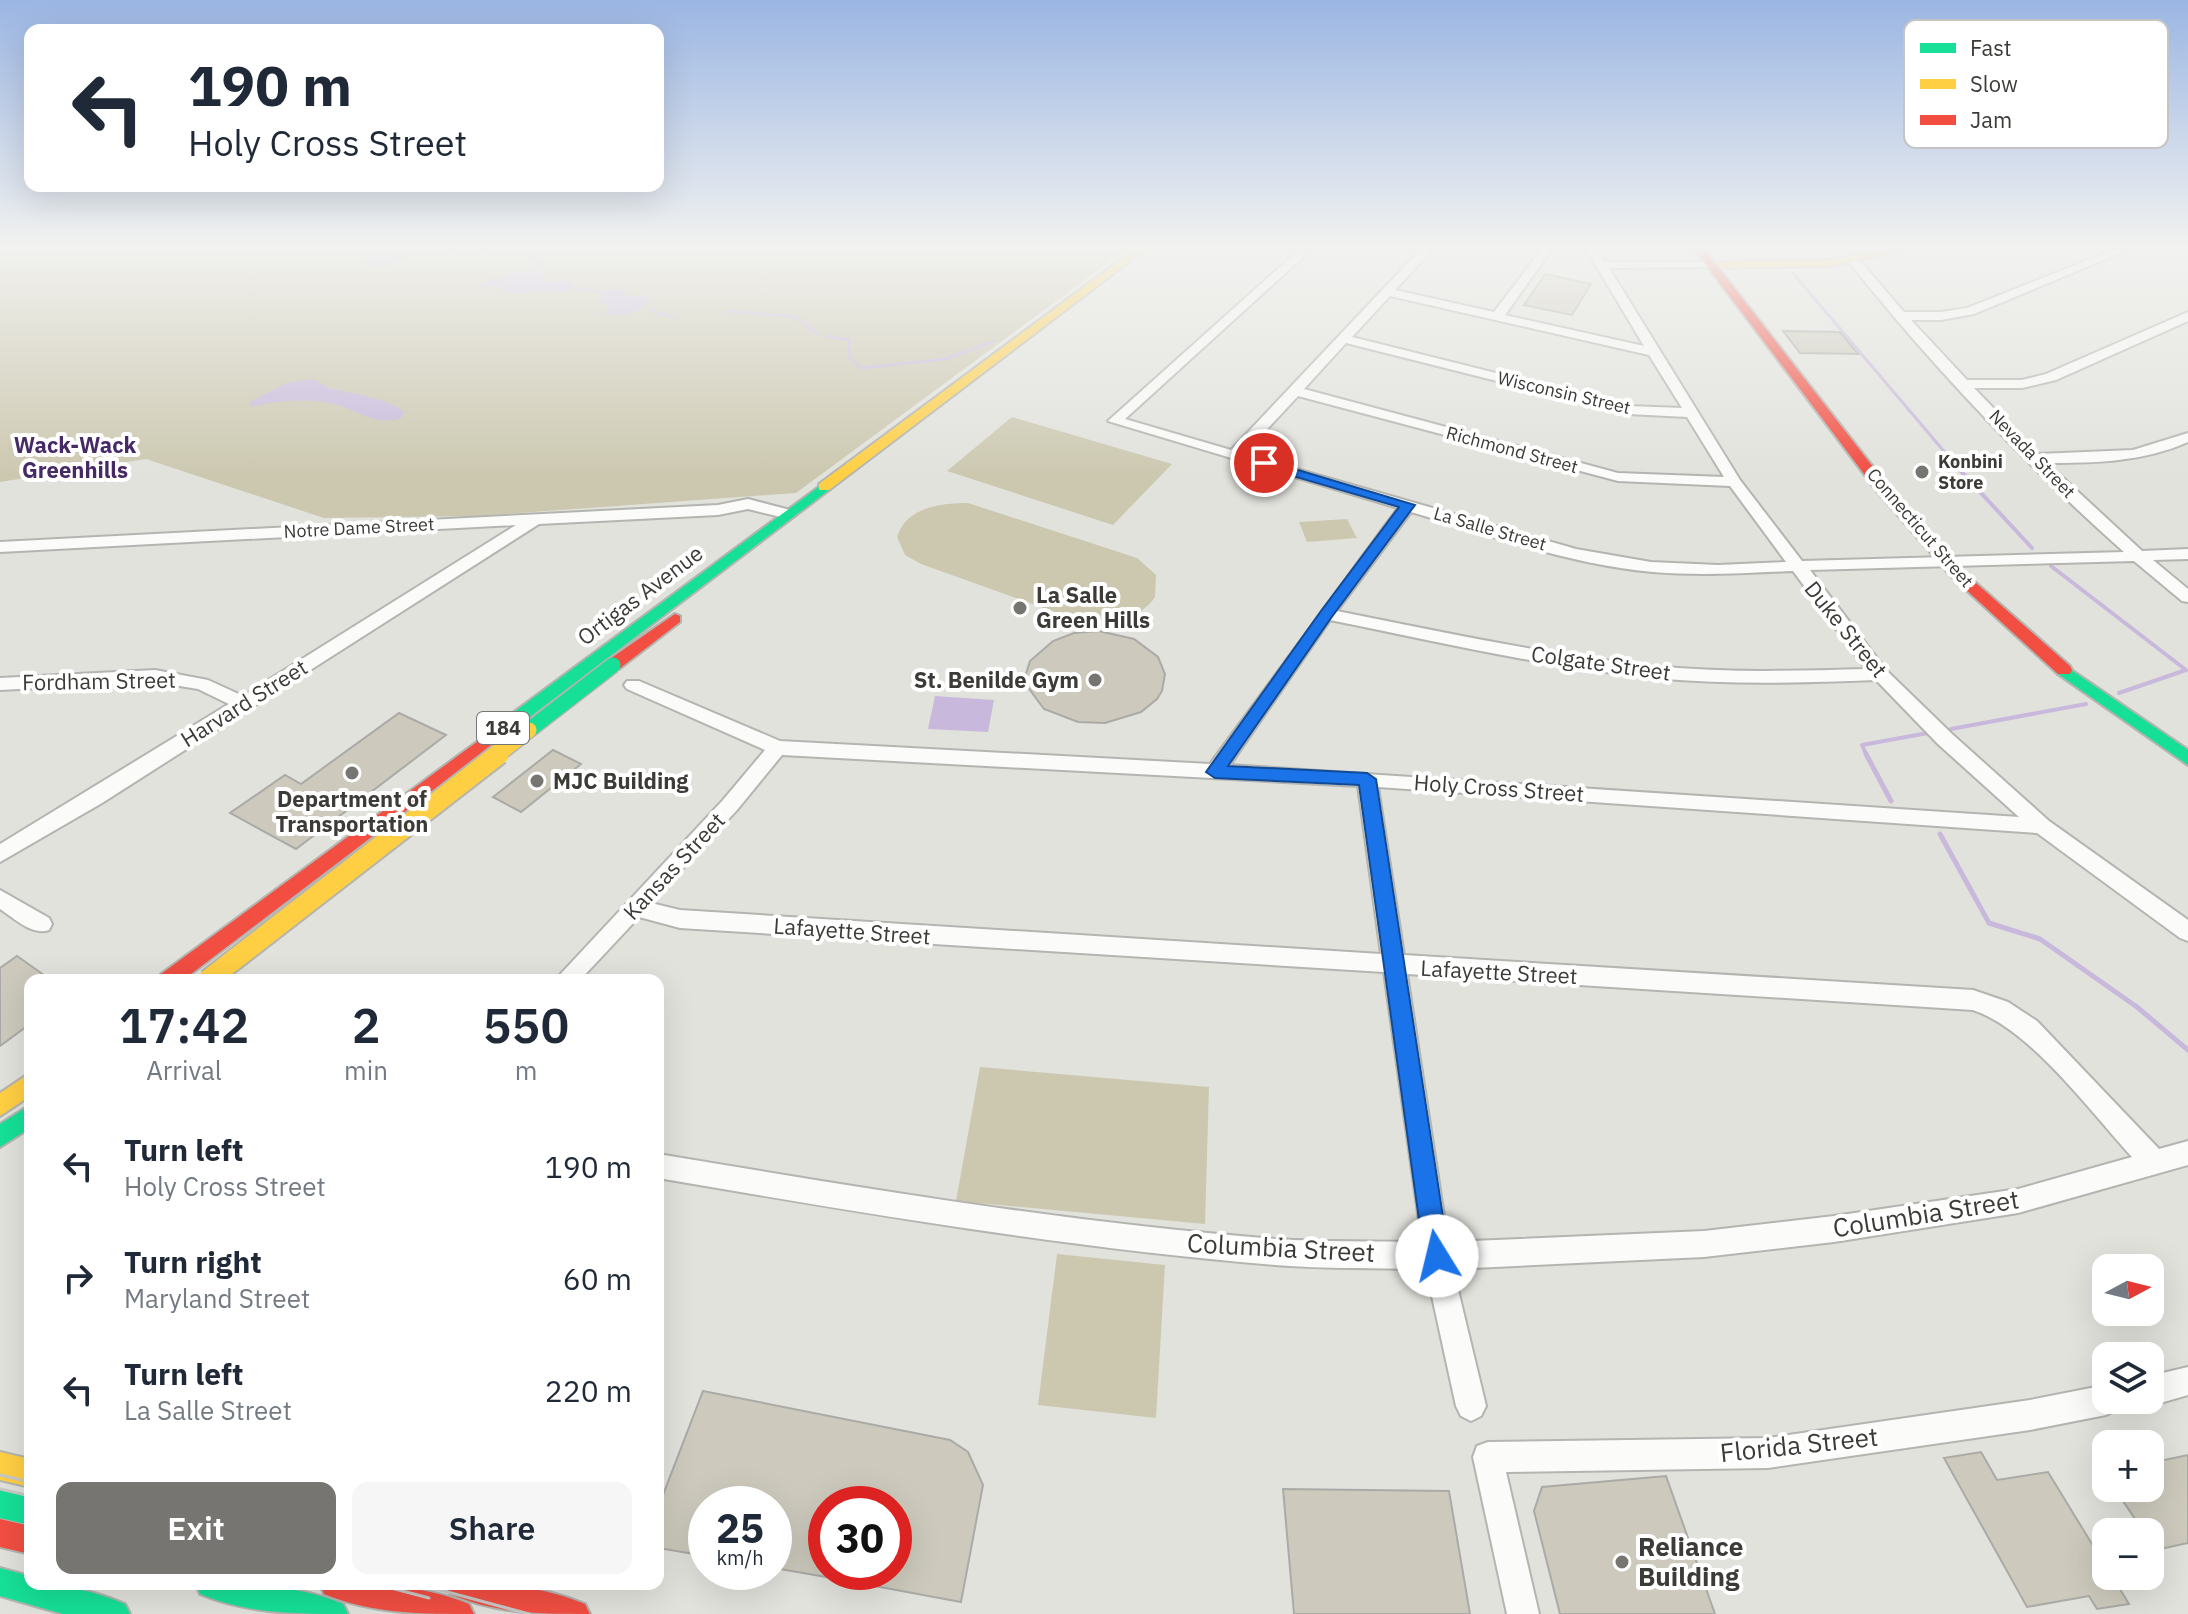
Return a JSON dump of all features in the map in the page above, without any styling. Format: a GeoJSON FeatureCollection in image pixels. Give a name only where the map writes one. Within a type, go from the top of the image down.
{"type":"FeatureCollection","features":[{"type":"Feature","properties":{"kind":"main road","name":"Ortigas Avenue"},"geometry":{"type":"LineString","coordinates":[[176,974],[1041,324]]}},
{"type":"Feature","properties":{"kind":"main road","name":"Ortigas Avenue"},"geometry":{"type":"LineString","coordinates":[[233,974],[664,639],[675,619],[1060,324]]}},
{"type":"Feature","properties":{"kind":"main road","name":"Connecticut Street"},"geometry":{"type":"LineString","coordinates":[[1756,324],[1882,488],[1947,563],[2066,672],[2188,759]]}},
{"type":"Feature","properties":{"kind":"main road"},"geometry":{"type":"LineString","coordinates":[[216,974],[675,619]]}},
{"type":"Feature","properties":{"kind":"main road"},"geometry":{"type":"LineString","coordinates":[[369,829],[391,831],[398,840],[397,846]]}},
{"type":"Feature","properties":{"kind":"main road"},"geometry":{"type":"LineString","coordinates":[[346,846],[347,862],[357,867],[373,865]]}},
{"type":"Feature","properties":{"kind":"main road"},"geometry":{"type":"LineString","coordinates":[[305,877],[326,878],[336,888],[335,895]]}},
{"type":"Feature","properties":{"kind":"main road"},"geometry":{"type":"LineString","coordinates":[[0,1106],[24,1088]]}},
{"type":"Feature","properties":{"kind":"main road"},"geometry":{"type":"LineString","coordinates":[[0,1137],[24,1119]]}},
{"type":"Feature","properties":{"kind":"main road"},"geometry":{"type":"LineString","coordinates":[[0,1155],[24,1137]]}},
{"type":"Feature","properties":{"kind":"main road"},"geometry":{"type":"LineString","coordinates":[[0,1466],[24,1472]]}},
{"type":"Feature","properties":{"kind":"main road"},"geometry":{"type":"LineString","coordinates":[[0,1504],[24,1510]]}},
{"type":"Feature","properties":{"kind":"main road"},"geometry":{"type":"LineString","coordinates":[[0,1533],[24,1539]]}},
{"type":"Feature","properties":{"kind":"main road"},"geometry":{"type":"LineString","coordinates":[[0,1582],[24,1589]]}},
{"type":"Feature","properties":{"kind":"main road"},"geometry":{"type":"LineString","coordinates":[[29,1590],[115,1614]]}},
{"type":"Feature","properties":{"kind":"main road"},"geometry":{"type":"LineString","coordinates":[[235,1590],[333,1614]]}},
{"type":"Feature","properties":{"kind":"main road"},"geometry":{"type":"LineString","coordinates":[[391,1590],[459,1614]]}},
{"type":"Feature","properties":{"kind":"main road"},"geometry":{"type":"LineString","coordinates":[[483,1590],[575,1614]]}},
{"type":"Feature","properties":{"kind":"street","name":"La Salle Street"},"geometry":{"type":"LineString","coordinates":[[1222,324],[1115,421],[1574,554],[1651,567],[1718,570],[1875,564],[1900,567],[1914,563],[2188,554]]}},
{"type":"Feature","properties":{"kind":"street"},"geometry":{"type":"LineString","coordinates":[[1235,455],[1357,324]]}},
{"type":"Feature","properties":{"kind":"street"},"geometry":{"type":"LineString","coordinates":[[1530,324],[1654,352]]}},
{"type":"Feature","properties":{"kind":"street","name":"Duke Street"},"geometry":{"type":"LineString","coordinates":[[1637,324],[1734,482],[1880,674],[1945,739],[2042,826],[2188,932]]}},
{"type":"Feature","properties":{"kind":"street","name":"Nevada Street"},"geometry":{"type":"LineString","coordinates":[[1908,324],[2136,557],[2188,597]]}},
{"type":"Feature","properties":{"kind":"street"},"geometry":{"type":"LineString","coordinates":[[1965,384],[2022,384],[2051,377],[2169,324]]}},
{"type":"Feature","properties":{"kind":"street","name":"Wisconsin Street"},"geometry":{"type":"LineString","coordinates":[[1344,339],[1628,410],[1692,413]]}},
{"type":"Feature","properties":{"kind":"street","name":"Richmond Street"},"geometry":{"type":"LineString","coordinates":[[1295,391],[1618,477],[1734,482]]}},
{"type":"Feature","properties":{"kind":"street"},"geometry":{"type":"LineString","coordinates":[[2036,458],[2101,459],[2150,453],[2188,437]]}},
{"type":"Feature","properties":{"kind":"street"},"geometry":{"type":"LineString","coordinates":[[1215,772],[1326,614],[1408,505]]}},
{"type":"Feature","properties":{"kind":"street","name":"Notre Dame Street"},"geometry":{"type":"LineString","coordinates":[[0,547],[537,518],[718,510],[729,513],[757,508],[789,514]]}},
{"type":"Feature","properties":{"kind":"street","name":"Harvard Street"},"geometry":{"type":"LineString","coordinates":[[0,854],[95,798],[537,518]]}},
{"type":"Feature","properties":{"kind":"street"},"geometry":{"type":"LineString","coordinates":[[476,522],[490,533],[486,550]]}},
{"type":"Feature","properties":{"kind":"street","name":"Colgate Street"},"geometry":{"type":"LineString","coordinates":[[1326,614],[1499,648],[1629,669],[1704,676],[1880,674]]}},
{"type":"Feature","properties":{"kind":"street","name":"Fordham Street"},"geometry":{"type":"LineString","coordinates":[[0,684],[155,676],[202,684],[242,703]]}},
{"type":"Feature","properties":{"kind":"street","name":"Holy Cross Street"},"geometry":{"type":"LineString","coordinates":[[633,685],[777,748],[1367,779],[2042,826]]}},
{"type":"Feature","properties":{"kind":"street","name":"Kansas Street"},"geometry":{"type":"LineString","coordinates":[[572,974],[730,805],[777,748]]}},
{"type":"Feature","properties":{"kind":"street"},"geometry":{"type":"LineString","coordinates":[[1367,779],[1437,1256],[1471,1406]]}},
{"type":"Feature","properties":{"kind":"street"},"geometry":{"type":"LineString","coordinates":[[0,898],[41,924]]}},
{"type":"Feature","properties":{"kind":"street","name":"Lafayette Street"},"geometry":{"type":"LineString","coordinates":[[635,907],[680,919],[1973,1000],[2000,1009],[2029,1028],[2155,1163]]}},
{"type":"Feature","properties":{"kind":"street","name":"Columbia Street"},"geometry":{"type":"LineString","coordinates":[[664,1167],[916,1210],[1098,1234],[1278,1252],[1437,1256],[1704,1244],[1834,1229],[2018,1201],[2188,1153]]}},
{"type":"Feature","properties":{"kind":"street"},"geometry":{"type":"LineString","coordinates":[[2164,1387],[2188,1381]]}},
{"type":"Feature","properties":{"kind":"street","name":"Florida Street"},"geometry":{"type":"LineString","coordinates":[[1523,1614],[1488,1457],[1768,1453],[2030,1415],[2092,1403]]}},
{"type":"Feature","properties":{"kind":"shaded area"},"geometry":{"type":"Polygon","coordinates":[[[0,324],[1025,324],[796,493],[478,516],[324,518],[146,459],[0,482],[0,324]]]}},
{"type":"Feature","properties":{"kind":"shaded area"},"geometry":{"type":"Polygon","coordinates":[[[310,379],[332,389],[380,400],[404,412],[402,417],[383,420],[325,402],[288,401],[251,407],[250,402],[286,383],[310,379]]]}},
{"type":"Feature","properties":{"kind":"shaded area"},"geometry":{"type":"Polygon","coordinates":[[[1012,417],[1172,464],[1113,525],[947,471],[1012,417]]]}},
{"type":"Feature","properties":{"kind":"shaded area"},"geometry":{"type":"Polygon","coordinates":[[[968,503],[1137,558],[1156,575],[1155,597],[1140,612],[1120,619],[1099,622],[1077,620],[921,564],[905,555],[897,537],[908,519],[936,506],[968,503]]]}},
{"type":"Feature","properties":{"kind":"shaded area"},"geometry":{"type":"Polygon","coordinates":[[[1347,519],[1357,538],[1307,542],[1299,522],[1347,519]]]}},
{"type":"Feature","properties":{"kind":"shaded area"},"geometry":{"type":"Polygon","coordinates":[[[935,696],[994,700],[988,732],[928,729],[935,696]]]}},
{"type":"Feature","properties":{"kind":"shaded area"},"geometry":{"type":"Polygon","coordinates":[[[980,1067],[1209,1087],[1205,1224],[956,1201],[980,1067]]]}},
{"type":"Feature","properties":{"kind":"shaded area"},"geometry":{"type":"Polygon","coordinates":[[[1057,1254],[1165,1265],[1156,1418],[1038,1405],[1057,1254]]]}},
{"type":"Feature","properties":{"kind":"building"},"geometry":{"type":"Polygon","coordinates":[[[1783,331],[1840,332],[1858,354],[1800,353],[1783,331]]]}},
{"type":"Feature","properties":{"kind":"building","name":"St. Benilde Gym"},"geometry":{"type":"Polygon","coordinates":[[[1099,631],[1134,639],[1158,657],[1165,674],[1157,699],[1141,712],[1105,723],[1078,722],[1044,709],[1027,686],[1025,677],[1030,661],[1053,641],[1074,633],[1099,631]]]}},
{"type":"Feature","properties":{"kind":"building"},"geometry":{"type":"Polygon","coordinates":[[[399,713],[446,735],[296,849],[230,813],[285,775],[301,784],[399,713]]]}},
{"type":"Feature","properties":{"kind":"building","name":"MJC Building"},"geometry":{"type":"Polygon","coordinates":[[[553,750],[581,764],[521,812],[493,797],[553,750]]]}},
{"type":"Feature","properties":{"kind":"building"},"geometry":{"type":"Polygon","coordinates":[[[17,956],[42,974],[24,974],[24,1028],[0,1046],[0,968],[17,956]]]}},
{"type":"Feature","properties":{"kind":"building"},"geometry":{"type":"Polygon","coordinates":[[[703,1391],[950,1440],[968,1452],[983,1485],[961,1602],[896,1590],[912,1590],[912,1486],[808,1486],[808,1574],[792,1571],[792,1486],[688,1486],[688,1553],[664,1549],[664,1492],[703,1391]]]}},
{"type":"Feature","properties":{"kind":"building"},"geometry":{"type":"Polygon","coordinates":[[[1981,1452],[1997,1480],[2048,1472],[2092,1544],[2092,1590],[2120,1590],[2129,1604],[2097,1609],[2089,1596],[2027,1607],[1944,1458],[1981,1452]]]}},
{"type":"Feature","properties":{"kind":"building"},"geometry":{"type":"Polygon","coordinates":[[[2188,1455],[2188,1543],[2164,1548],[2164,1518],[2134,1518],[2124,1502],[2164,1502],[2164,1460],[2188,1455]]]}},
{"type":"Feature","properties":{"kind":"building","name":"Reliance Building"},"geometry":{"type":"Polygon","coordinates":[[[1666,1476],[1715,1614],[1560,1614],[1534,1511],[1542,1487],[1666,1476]]]}},
{"type":"Feature","properties":{"kind":"building"},"geometry":{"type":"Polygon","coordinates":[[[1283,1489],[1449,1491],[1470,1614],[1294,1614],[1283,1489]]]}},
{"type":"Feature","properties":{"kind":"waterway"},"geometry":{"type":"LineString","coordinates":[[805,324],[817,334]]}},
{"type":"Feature","properties":{"kind":"waterway"},"geometry":{"type":"LineString","coordinates":[[1836,324],[1959,469]]}},
{"type":"Feature","properties":{"kind":"waterway"},"geometry":{"type":"LineString","coordinates":[[827,336],[849,340],[849,357],[861,368],[946,359],[994,341]]}},
{"type":"Feature","properties":{"kind":"waterway"},"geometry":{"type":"LineString","coordinates":[[1957,467],[2032,548]]}},
{"type":"Feature","properties":{"kind":"waterway"},"geometry":{"type":"LineString","coordinates":[[2051,566],[2186,670],[2119,693]]}},
{"type":"Feature","properties":{"kind":"waterway"},"geometry":{"type":"LineString","coordinates":[[1951,729],[2086,704]]}},
{"type":"Feature","properties":{"kind":"waterway"},"geometry":{"type":"LineString","coordinates":[[1867,755],[1862,745],[1928,733]]}},
{"type":"Feature","properties":{"kind":"waterway"},"geometry":{"type":"LineString","coordinates":[[1867,755],[1891,801]]}},
{"type":"Feature","properties":{"kind":"waterway"},"geometry":{"type":"LineString","coordinates":[[1940,834],[1989,923],[2040,939],[2137,1007],[2188,1050]]}},
{"type":"Feature","properties":{"kind":"tram line"},"geometry":{"type":"LineString","coordinates":[[0,1475],[24,1481]]}},
{"type":"Feature","properties":{"kind":"tram line"},"geometry":{"type":"LineString","coordinates":[[0,1489],[24,1495]]}},
{"type":"Feature","properties":{"kind":"tram line"},"geometry":{"type":"LineString","coordinates":[[399,1590],[429,1598]]}},
{"type":"Feature","properties":{"kind":"tram line"},"geometry":{"type":"LineString","coordinates":[[440,1590],[529,1614]]}},
{"type":"Feature","properties":{"kind":"traffic: fast"},"geometry":{"type":"LineString","coordinates":[[508,725],[824,487]]}},
{"type":"Feature","properties":{"kind":"traffic: fast"},"geometry":{"type":"LineString","coordinates":[[529,730],[613,665]]}},
{"type":"Feature","properties":{"kind":"traffic: fast"},"geometry":{"type":"LineString","coordinates":[[2064,670],[2188,759]]}},
{"type":"Feature","properties":{"kind":"traffic: fast"},"geometry":{"type":"LineString","coordinates":[[0,1137],[24,1119]]}},
{"type":"Feature","properties":{"kind":"traffic: fast"},"geometry":{"type":"LineString","coordinates":[[0,1504],[24,1510]]}},
{"type":"Feature","properties":{"kind":"traffic: fast"},"geometry":{"type":"LineString","coordinates":[[0,1582],[24,1589]]}},
{"type":"Feature","properties":{"kind":"traffic: fast"},"geometry":{"type":"LineString","coordinates":[[29,1590],[115,1614]]}},
{"type":"Feature","properties":{"kind":"traffic: fast"},"geometry":{"type":"LineString","coordinates":[[235,1590],[333,1614]]}},
{"type":"Feature","properties":{"kind":"traffic: slow"},"geometry":{"type":"LineString","coordinates":[[824,487],[1041,324]]}},
{"type":"Feature","properties":{"kind":"traffic: slow"},"geometry":{"type":"LineString","coordinates":[[216,974],[529,730]]}},
{"type":"Feature","properties":{"kind":"traffic: slow"},"geometry":{"type":"LineString","coordinates":[[0,1106],[24,1088]]}},
{"type":"Feature","properties":{"kind":"traffic: slow"},"geometry":{"type":"LineString","coordinates":[[0,1466],[24,1472]]}},
{"type":"Feature","properties":{"kind":"traffic: jam"},"geometry":{"type":"LineString","coordinates":[[1757,324],[1882,488],[1955,572],[2064,670]]}},
{"type":"Feature","properties":{"kind":"traffic: jam"},"geometry":{"type":"LineString","coordinates":[[613,665],[675,619]]}},
{"type":"Feature","properties":{"kind":"traffic: jam"},"geometry":{"type":"LineString","coordinates":[[176,974],[508,725]]}},
{"type":"Feature","properties":{"kind":"traffic: jam"},"geometry":{"type":"LineString","coordinates":[[0,1533],[24,1539]]}},
{"type":"Feature","properties":{"kind":"traffic: jam"},"geometry":{"type":"LineString","coordinates":[[359,1590],[459,1614]]}},
{"type":"Feature","properties":{"kind":"traffic: jam"},"geometry":{"type":"LineString","coordinates":[[483,1590],[575,1614]]}},
{"type":"Feature","properties":{"kind":"place","name":"Konbini Store"},"geometry":{"type":"Point","coordinates":[1922,472]}},
{"type":"Feature","properties":{"kind":"place","name":"La Salle Green Hills"},"geometry":{"type":"Point","coordinates":[1020,608]}},
{"type":"Feature","properties":{"kind":"place","name":"St. Benilde Gym"},"geometry":{"type":"Point","coordinates":[1095,680]}},
{"type":"Feature","properties":{"kind":"place","name":"Department of Transportation"},"geometry":{"type":"Point","coordinates":[352,773]}},
{"type":"Feature","properties":{"kind":"place","name":"MJC Building"},"geometry":{"type":"Point","coordinates":[537,781]}},
{"type":"Feature","properties":{"kind":"place","name":"Reliance Building"},"geometry":{"type":"Point","coordinates":[1622,1562]}},
{"type":"Feature","properties":{"kind":"district","name":"Wack-Wack Greenhills"},"geometry":{"type":"Point","coordinates":[75,458]}},
{"type":"Feature","properties":{"kind":"route"},"geometry":{"type":"LineString","coordinates":[[1264,463],[1408,505],[1326,614],[1215,772],[1367,779],[1437,1256]]}}]}
